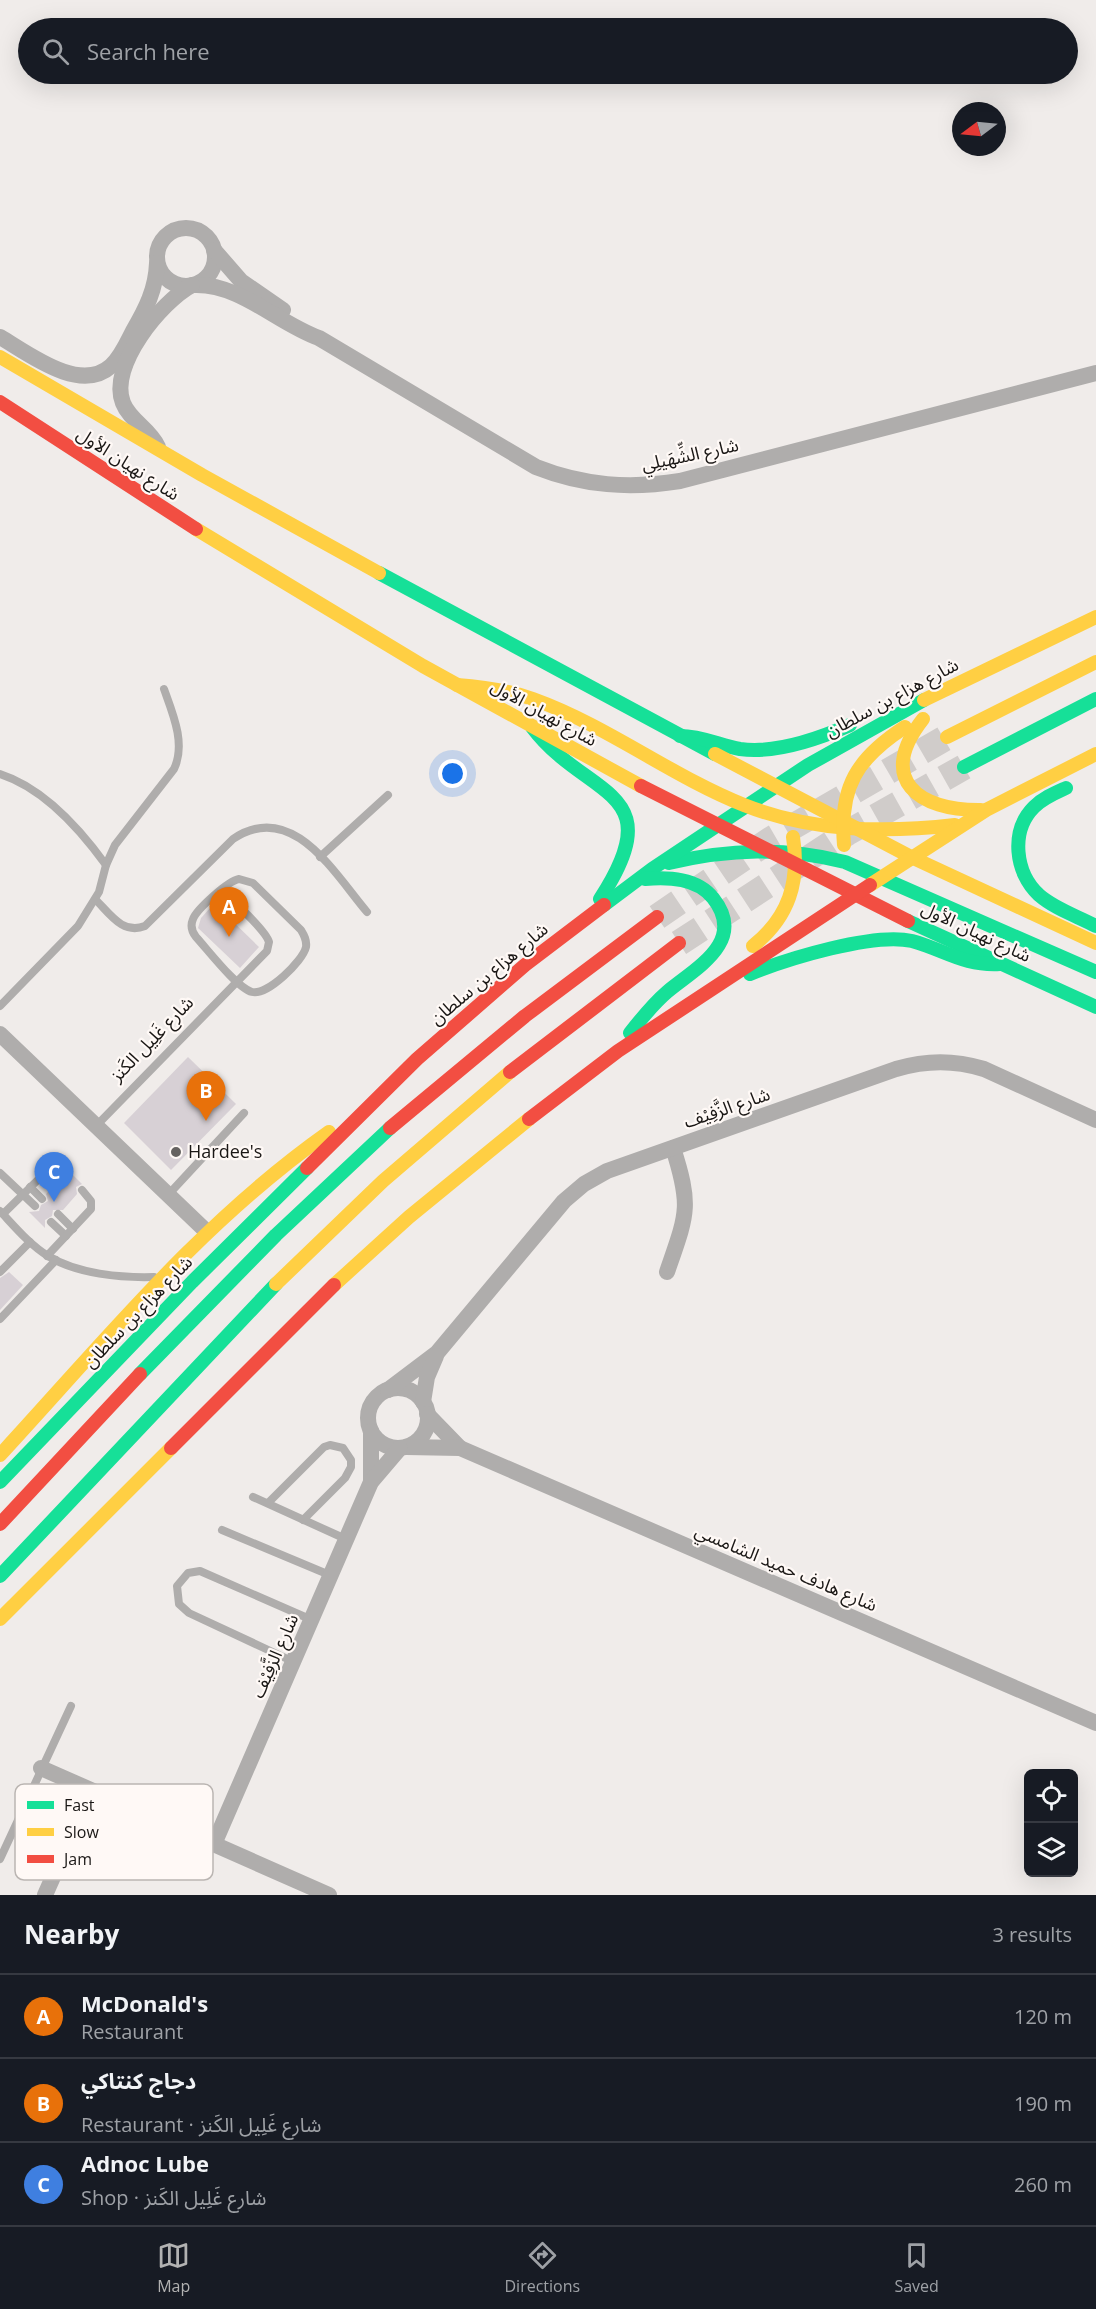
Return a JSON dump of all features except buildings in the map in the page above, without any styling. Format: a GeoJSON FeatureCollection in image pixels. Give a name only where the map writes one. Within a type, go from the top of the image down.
{"type":"FeatureCollection","features":[{"type":"Feature","properties":{"kind":"main road","name":"شارع نهيان الأول"},"geometry":{"type":"LineString","coordinates":[[0,357],[159,450],[503,642],[772,787]]}},
{"type":"Feature","properties":{"kind":"main road","name":"شارع نهيان الأول"},"geometry":{"type":"LineString","coordinates":[[0,402],[231,551],[532,728],[796,867],[861,895],[1000,964],[1096,1007]]}},
{"type":"Feature","properties":{"kind":"main road","name":"شارع هزاع بن سلطان"},"geometry":{"type":"LineString","coordinates":[[0,1482],[192,1282],[383,1094],[488,995],[652,869],[772,787],[863,732],[937,693],[1096,617]]}},
{"type":"Feature","properties":{"kind":"main road"},"geometry":{"type":"LineString","coordinates":[[947,737],[1096,662]]}},
{"type":"Feature","properties":{"kind":"main road"},"geometry":{"type":"LineString","coordinates":[[861,895],[848,863],[842,825],[849,787],[864,758],[880,742],[927,715],[985,669]]}},
{"type":"Feature","properties":{"kind":"main road"},"geometry":{"type":"LineString","coordinates":[[457,685],[489,686],[536,698],[745,805],[787,818],[842,825],[858,830],[1096,944]]}},
{"type":"Feature","properties":{"kind":"main road"},"geometry":{"type":"LineString","coordinates":[[680,736],[704,737],[751,749],[815,738],[901,701],[937,693]]}},
{"type":"Feature","properties":{"kind":"main road"},"geometry":{"type":"LineString","coordinates":[[964,767],[1096,699]]}},
{"type":"Feature","properties":{"kind":"main road"},"geometry":{"type":"LineString","coordinates":[[927,715],[908,740],[903,755],[904,771],[910,786],[921,798],[936,806],[949,809],[986,810]]}},
{"type":"Feature","properties":{"kind":"main road"},"geometry":{"type":"LineString","coordinates":[[532,728],[559,758],[609,791],[625,815],[628,835],[625,859],[587,918]]}},
{"type":"Feature","properties":{"kind":"main road"},"geometry":{"type":"LineString","coordinates":[[0,1619],[112,1509],[274,1342],[358,1262],[543,1106],[618,1051],[861,895],[882,876],[962,824],[1096,754]]}},
{"type":"Feature","properties":{"kind":"main road"},"geometry":{"type":"LineString","coordinates":[[1077,782],[1045,798],[1031,810],[1019,835],[1020,862],[1026,880],[1037,894],[1096,926]]}},
{"type":"Feature","properties":{"kind":"main road"},"geometry":{"type":"LineString","coordinates":[[772,787],[842,825]]}},
{"type":"Feature","properties":{"kind":"main road"},"geometry":{"type":"LineString","coordinates":[[651,1030],[691,990],[759,942],[777,925],[790,904],[796,867],[795,852],[787,818],[772,787]]}},
{"type":"Feature","properties":{"kind":"main road"},"geometry":{"type":"LineString","coordinates":[[858,830],[904,830],[962,824]]}},
{"type":"Feature","properties":{"kind":"main road"},"geometry":{"type":"LineString","coordinates":[[652,869],[702,855],[761,849],[795,852],[848,863],[1096,972]]}},
{"type":"Feature","properties":{"kind":"main road"},"geometry":{"type":"LineString","coordinates":[[618,1051],[654,1004],[715,955],[723,931],[718,905],[700,886],[670,878],[636,881]]}},
{"type":"Feature","properties":{"kind":"main road"},"geometry":{"type":"LineString","coordinates":[[0,1524],[210,1301],[318,1193],[484,1048],[657,917]]}},
{"type":"Feature","properties":{"kind":"main road"},"geometry":{"type":"LineString","coordinates":[[651,1030],[686,1015],[758,971],[879,940],[904,940],[966,964],[1000,964]]}},
{"type":"Feature","properties":{"kind":"main road"},"geometry":{"type":"LineString","coordinates":[[0,1576],[228,1332],[343,1218],[513,1069],[679,943]]}},
{"type":"Feature","properties":{"kind":"main road"},"geometry":{"type":"LineString","coordinates":[[0,1455],[160,1277],[206,1231],[291,1158],[383,1094]]}},
{"type":"Feature","properties":{"kind":"street"},"geometry":{"type":"LineString","coordinates":[[0,337],[69,375],[84,377],[98,374],[116,361],[145,311],[154,289],[161,241],[172,230],[179,228],[201,231],[214,250],[211,271],[171,299],[156,316],[121,373],[120,389],[124,405],[133,419],[151,435],[159,450]]}},
{"type":"Feature","properties":{"kind":"street","name":"شارع الشِّهَيلِي"},"geometry":{"type":"LineString","coordinates":[[214,250],[241,281],[302,322],[319,338]]}},
{"type":"Feature","properties":{"kind":"street"},"geometry":{"type":"LineString","coordinates":[[157,263],[170,282],[194,285]]}},
{"type":"Feature","properties":{"kind":"street","name":"شارع الشِّهَيلِي"},"geometry":{"type":"LineString","coordinates":[[194,285],[226,289],[298,330],[319,338],[536,467],[574,480],[614,486],[680,481],[1096,373]]}},
{"type":"Feature","properties":{"kind":"street"},"geometry":{"type":"LineString","coordinates":[[0,1034],[206,1231]]}},
{"type":"Feature","properties":{"kind":"street","name":"شارع الزَّفِيْف"},"geometry":{"type":"LineString","coordinates":[[388,1390],[437,1353],[564,1201],[584,1184],[607,1171],[896,1069],[931,1061],[967,1064],[984,1069],[1096,1120]]}},
{"type":"Feature","properties":{"kind":"street"},"geometry":{"type":"LineString","coordinates":[[667,1272],[684,1222],[686,1203],[684,1182],[673,1148]]}},
{"type":"Feature","properties":{"kind":"street","name":"شارع الزَّفِيْف"},"geometry":{"type":"LineString","coordinates":[[425,1408],[427,1377],[437,1353]]}},
{"type":"Feature","properties":{"kind":"street"},"geometry":{"type":"LineString","coordinates":[[388,1390],[409,1390],[425,1408],[423,1434],[404,1447],[386,1446],[370,1431],[368,1417],[371,1403],[388,1390]]}},
{"type":"Feature","properties":{"kind":"street","name":"شارع هادف حميد الشامسي"},"geometry":{"type":"LineString","coordinates":[[425,1408],[460,1448]]}},
{"type":"Feature","properties":{"kind":"street","name":"شارع الزَّفِيْف"},"geometry":{"type":"LineString","coordinates":[[370,1431],[371,1482]]}},
{"type":"Feature","properties":{"kind":"street","name":"شارع الزَّفِيْف"},"geometry":{"type":"LineString","coordinates":[[214,1844],[348,1540],[371,1482],[404,1447]]}},
{"type":"Feature","properties":{"kind":"street","name":"شارع هادف حميد الشامسي"},"geometry":{"type":"LineString","coordinates":[[404,1447],[460,1448],[1096,1723]]}},
{"type":"Feature","properties":{"kind":"street"},"geometry":{"type":"LineString","coordinates":[[41,1768],[76,1784]]}},
{"type":"Feature","properties":{"kind":"street"},"geometry":{"type":"LineString","coordinates":[[214,1844],[329,1895]]}},
{"type":"Feature","properties":{"kind":"street"},"geometry":{"type":"LineString","coordinates":[[45,1895],[52,1880]]}},
{"type":"Feature","properties":{"kind":"lane"},"geometry":{"type":"LineString","coordinates":[[0,1006],[78,926],[96,900],[106,865],[115,845],[177,763],[179,741],[164,689]]}},
{"type":"Feature","properties":{"kind":"lane"},"geometry":{"type":"LineString","coordinates":[[0,774],[28,788],[63,815],[106,865]]}},
{"type":"Feature","properties":{"kind":"lane"},"geometry":{"type":"LineString","coordinates":[[320,857],[388,795]]}},
{"type":"Feature","properties":{"kind":"lane"},"geometry":{"type":"LineString","coordinates":[[96,900],[126,927],[145,926],[233,839],[254,828],[266,826],[289,831],[299,837],[320,857],[367,912]]}},
{"type":"Feature","properties":{"kind":"lane"},"geometry":{"type":"LineString","coordinates":[[239,879],[253,883],[304,934],[306,944],[303,954],[270,988],[254,992],[244,988],[196,937],[192,929],[195,915],[230,882],[239,879]]}},
{"type":"Feature","properties":{"kind":"lane","name":"شارع غَلِيل الكَنز"},"geometry":{"type":"LineString","coordinates":[[97,1125],[236,980],[267,951],[270,942],[266,935],[235,904],[226,903],[217,906]]}},
{"type":"Feature","properties":{"kind":"lane"},"geometry":{"type":"LineString","coordinates":[[196,937],[198,927]]}},
{"type":"Feature","properties":{"kind":"lane"},"geometry":{"type":"LineString","coordinates":[[168,1194],[244,1113]]}},
{"type":"Feature","properties":{"kind":"lane"},"geometry":{"type":"LineString","coordinates":[[66,1173],[58,1168],[51,1168],[1,1213],[30,1242],[52,1258],[115,1275],[160,1277]]}},
{"type":"Feature","properties":{"kind":"lane"},"geometry":{"type":"LineString","coordinates":[[0,1173],[35,1206]]}},
{"type":"Feature","properties":{"kind":"lane"},"geometry":{"type":"LineString","coordinates":[[30,1187],[42,1198]]}},
{"type":"Feature","properties":{"kind":"lane"},"geometry":{"type":"LineString","coordinates":[[0,1319],[92,1207],[90,1198],[82,1190]]}},
{"type":"Feature","properties":{"kind":"lane"},"geometry":{"type":"LineString","coordinates":[[58,1214],[73,1229]]}},
{"type":"Feature","properties":{"kind":"lane"},"geometry":{"type":"LineString","coordinates":[[51,1222],[66,1236]]}},
{"type":"Feature","properties":{"kind":"lane"},"geometry":{"type":"LineString","coordinates":[[0,1272],[30,1242]]}},
{"type":"Feature","properties":{"kind":"lane"},"geometry":{"type":"LineString","coordinates":[[268,1503],[324,1447],[330,1445],[343,1448],[351,1460],[349,1473],[303,1520]]}},
{"type":"Feature","properties":{"kind":"lane"},"geometry":{"type":"LineString","coordinates":[[253,1497],[348,1540]]}},
{"type":"Feature","properties":{"kind":"lane"},"geometry":{"type":"LineString","coordinates":[[222,1530],[332,1576]]}},
{"type":"Feature","properties":{"kind":"lane"},"geometry":{"type":"LineString","coordinates":[[294,1662],[189,1613],[179,1604],[177,1586],[188,1573],[200,1571],[313,1620]]}},
{"type":"Feature","properties":{"kind":"lane"},"geometry":{"type":"LineString","coordinates":[[34,1784],[71,1706]]}},
{"type":"Feature","properties":{"kind":"lane"},"geometry":{"type":"LineString","coordinates":[[0,1858],[15,1825]]}},
{"type":"Feature","properties":{"kind":"tunnel"},"geometry":{"type":"LineString","coordinates":[[657,917],[770,840],[947,737]]}},
{"type":"Feature","properties":{"kind":"tunnel"},"geometry":{"type":"LineString","coordinates":[[679,943],[847,833],[964,767]]}},
{"type":"Feature","properties":{"kind":"traffic: fast"},"geometry":{"type":"LineString","coordinates":[[379,573],[715,754]]}},
{"type":"Feature","properties":{"kind":"traffic: fast"},"geometry":{"type":"LineString","coordinates":[[964,767],[1096,699]]}},
{"type":"Feature","properties":{"kind":"traffic: fast"},"geometry":{"type":"LineString","coordinates":[[604,905],[652,869],[808,765],[924,700]]}},
{"type":"Feature","properties":{"kind":"traffic: fast"},"geometry":{"type":"LineString","coordinates":[[680,736],[753,750],[782,747],[810,740],[850,725]]}},
{"type":"Feature","properties":{"kind":"traffic: fast"},"geometry":{"type":"LineString","coordinates":[[532,727],[553,750],[614,798],[625,814],[628,835],[620,862],[600,899]]}},
{"type":"Feature","properties":{"kind":"traffic: fast"},"geometry":{"type":"LineString","coordinates":[[1066,788],[1041,801],[1026,817],[1019,840],[1021,864],[1031,886],[1045,900],[1096,926]]}},
{"type":"Feature","properties":{"kind":"traffic: fast"},"geometry":{"type":"LineString","coordinates":[[669,863],[713,855],[757,852],[801,854],[845,862],[1096,972]]}},
{"type":"Feature","properties":{"kind":"traffic: fast"},"geometry":{"type":"LineString","coordinates":[[630,1033],[662,997],[713,953],[721,941],[724,928],[722,914],[713,898],[699,886],[682,880],[645,879]]}},
{"type":"Feature","properties":{"kind":"traffic: fast"},"geometry":{"type":"LineString","coordinates":[[908,921],[1096,1007]]}},
{"type":"Feature","properties":{"kind":"traffic: fast"},"geometry":{"type":"LineString","coordinates":[[750,974],[831,948],[896,939],[912,941],[975,963],[1000,964]]}},
{"type":"Feature","properties":{"kind":"traffic: fast"},"geometry":{"type":"LineString","coordinates":[[140,1374],[276,1235],[390,1128]]}},
{"type":"Feature","properties":{"kind":"traffic: fast"},"geometry":{"type":"LineString","coordinates":[[0,1482],[192,1282],[307,1168]]}},
{"type":"Feature","properties":{"kind":"traffic: fast"},"geometry":{"type":"LineString","coordinates":[[0,1576],[276,1284]]}},
{"type":"Feature","properties":{"kind":"traffic: slow"},"geometry":{"type":"LineString","coordinates":[[0,357],[202,475],[379,573]]}},
{"type":"Feature","properties":{"kind":"traffic: slow"},"geometry":{"type":"LineString","coordinates":[[196,529],[423,666],[641,786]]}},
{"type":"Feature","properties":{"kind":"traffic: slow"},"geometry":{"type":"LineString","coordinates":[[924,700],[1096,617]]}},
{"type":"Feature","properties":{"kind":"traffic: slow"},"geometry":{"type":"LineString","coordinates":[[947,737],[1096,662]]}},
{"type":"Feature","properties":{"kind":"traffic: slow"},"geometry":{"type":"LineString","coordinates":[[457,685],[514,693],[561,710],[717,793],[770,814],[796,821],[848,828],[902,829],[955,825]]}},
{"type":"Feature","properties":{"kind":"traffic: slow"},"geometry":{"type":"LineString","coordinates":[[923,719],[909,740],[903,759],[904,774],[911,787],[923,797],[939,805],[981,810]]}},
{"type":"Feature","properties":{"kind":"traffic: slow"},"geometry":{"type":"LineString","coordinates":[[844,845],[845,806],[848,790],[855,776],[875,750],[905,727]]}},
{"type":"Feature","properties":{"kind":"traffic: slow"},"geometry":{"type":"LineString","coordinates":[[715,754],[911,857],[1096,943]]}},
{"type":"Feature","properties":{"kind":"traffic: slow"},"geometry":{"type":"LineString","coordinates":[[870,885],[986,810],[1096,754]]}},
{"type":"Feature","properties":{"kind":"traffic: slow"},"geometry":{"type":"LineString","coordinates":[[753,946],[775,923],[789,897],[795,869],[793,837]]}},
{"type":"Feature","properties":{"kind":"traffic: slow"},"geometry":{"type":"LineString","coordinates":[[276,1284],[383,1181],[510,1072]]}},
{"type":"Feature","properties":{"kind":"traffic: slow"},"geometry":{"type":"LineString","coordinates":[[334,1285],[409,1217],[529,1119]]}},
{"type":"Feature","properties":{"kind":"traffic: slow"},"geometry":{"type":"LineString","coordinates":[[0,1455],[156,1284],[196,1244],[282,1167],[329,1132]]}},
{"type":"Feature","properties":{"kind":"traffic: slow"},"geometry":{"type":"LineString","coordinates":[[0,1619],[171,1448]]}},
{"type":"Feature","properties":{"kind":"traffic: jam"},"geometry":{"type":"LineString","coordinates":[[0,402],[196,529]]}},
{"type":"Feature","properties":{"kind":"traffic: jam"},"geometry":{"type":"LineString","coordinates":[[641,786],[908,921]]}},
{"type":"Feature","properties":{"kind":"traffic: jam"},"geometry":{"type":"LineString","coordinates":[[529,1119],[618,1051],[870,885]]}},
{"type":"Feature","properties":{"kind":"traffic: jam"},"geometry":{"type":"LineString","coordinates":[[307,1168],[417,1059],[525,965],[604,905]]}},
{"type":"Feature","properties":{"kind":"traffic: jam"},"geometry":{"type":"LineString","coordinates":[[390,1128],[525,1016],[657,917]]}},
{"type":"Feature","properties":{"kind":"traffic: jam"},"geometry":{"type":"LineString","coordinates":[[510,1072],[679,943]]}},
{"type":"Feature","properties":{"kind":"traffic: jam"},"geometry":{"type":"LineString","coordinates":[[171,1448],[334,1285]]}},
{"type":"Feature","properties":{"kind":"traffic: jam"},"geometry":{"type":"LineString","coordinates":[[0,1524],[140,1374]]}},
{"type":"Feature","properties":{"kind":"place","name":"McDonald's"},"geometry":{"type":"Point","coordinates":[229,937]}},
{"type":"Feature","properties":{"kind":"place","name":"دجاج كنتاكي"},"geometry":{"type":"Point","coordinates":[206,1121]}},
{"type":"Feature","properties":{"kind":"place","name":"Hardee's"},"geometry":{"type":"Point","coordinates":[176,1152]}},
{"type":"Feature","properties":{"kind":"place","name":"Adnoc Lube"},"geometry":{"type":"Point","coordinates":[54,1202]}}]}
